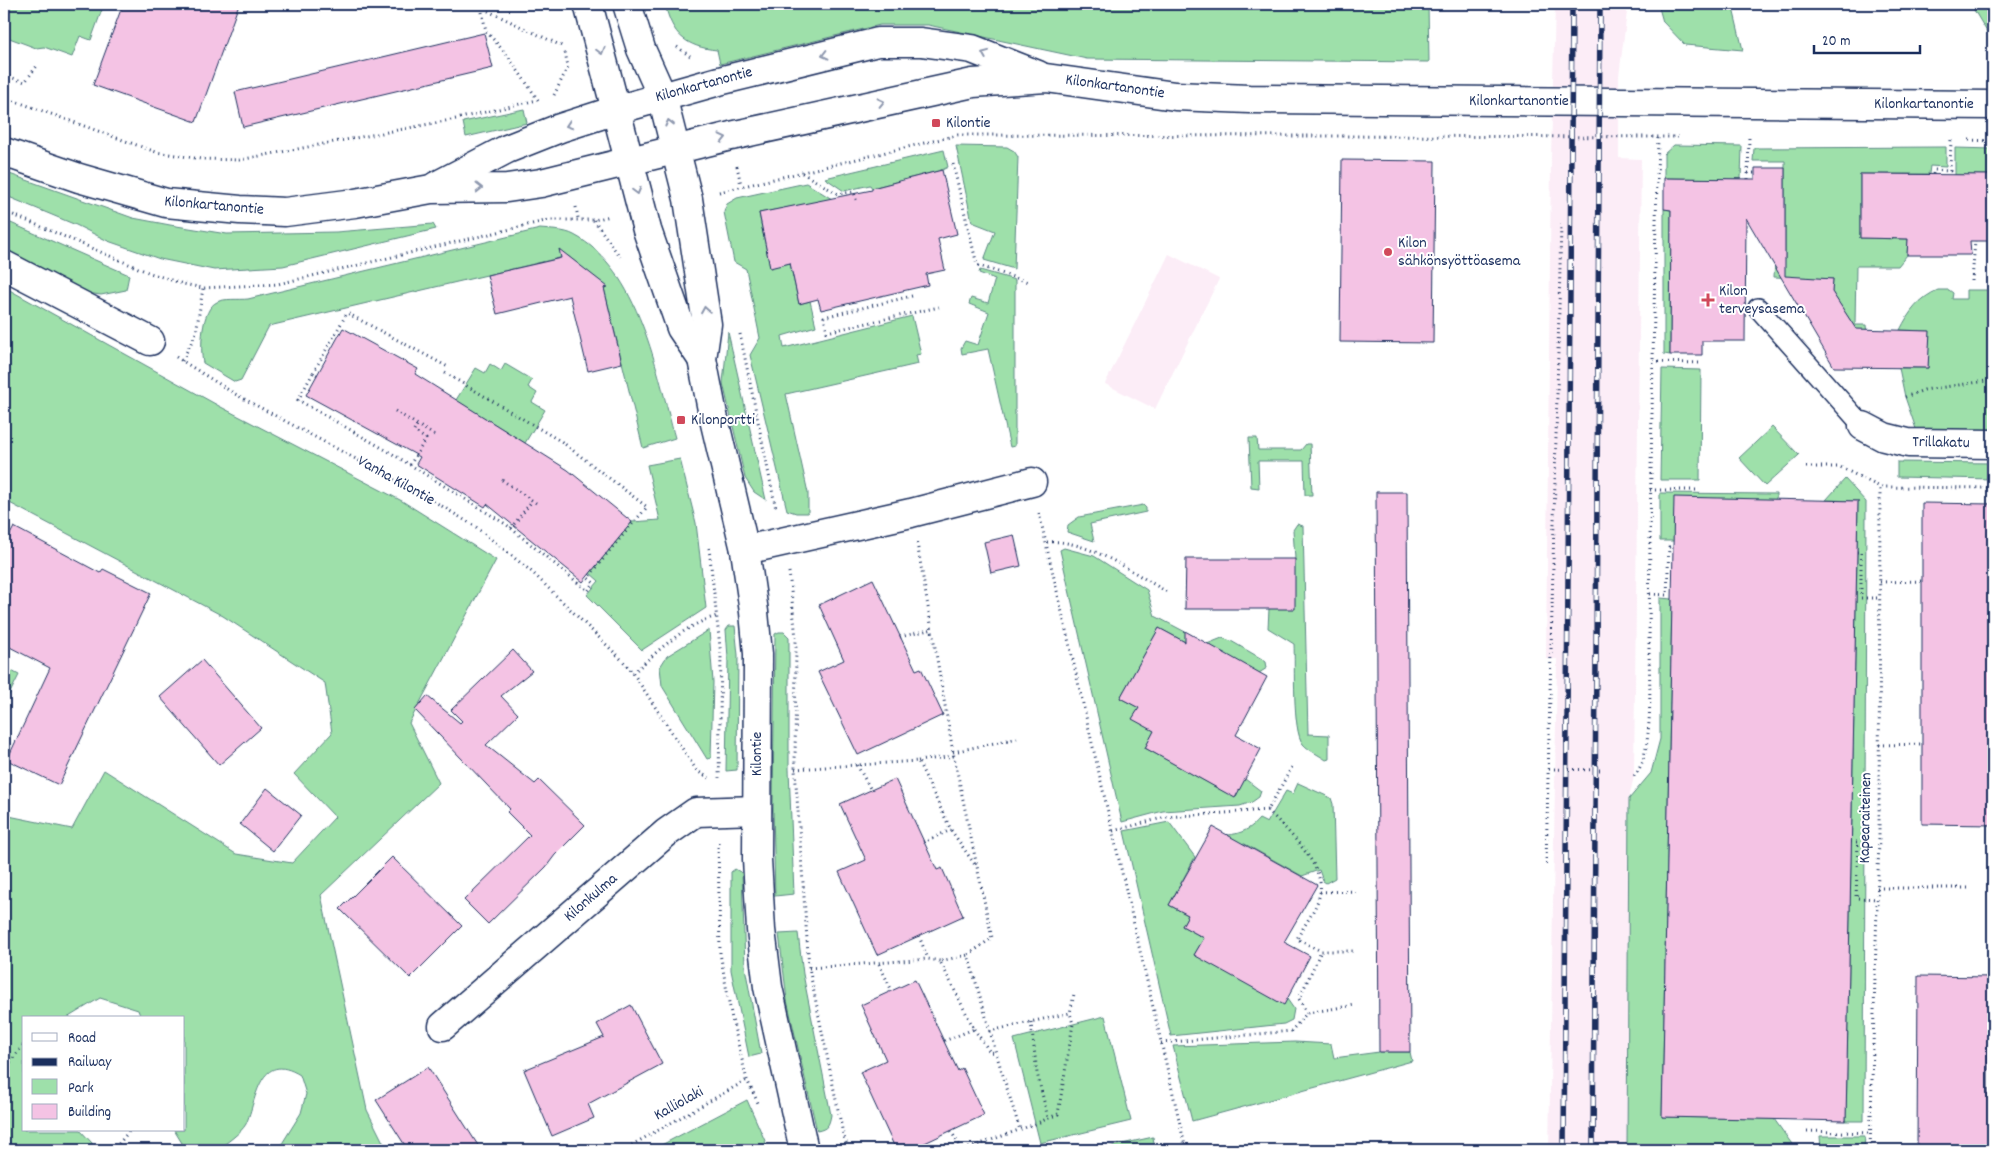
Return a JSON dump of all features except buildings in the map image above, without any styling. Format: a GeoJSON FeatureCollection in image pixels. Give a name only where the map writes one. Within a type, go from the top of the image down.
{"type":"FeatureCollection","features":[{"type":"Feature","properties":{"kind":"street","name":"Kilontie"},"geometry":{"type":"LineString","coordinates":[[588,4],[642,209],[681,328],[702,359]]}},
{"type":"Feature","properties":{"kind":"street","name":"Kilontie"},"geometry":{"type":"LineString","coordinates":[[627,4],[641,49],[662,96],[688,199],[707,324],[702,359],[713,415],[745,550],[758,654],[757,810],[761,930],[768,987],[804,1150]]}},
{"type":"Feature","properties":{"kind":"street","name":"Kilonkartanontie"},"geometry":{"type":"LineString","coordinates":[[431,189],[507,149],[560,128],[719,80],[878,42],[921,42],[972,49],[1046,78]]}},
{"type":"Feature","properties":{"kind":"street","name":"Kilonkartanontie"},"geometry":{"type":"LineString","coordinates":[[4,152],[79,178],[166,204],[285,212],[355,204],[431,189],[507,188],[541,182],[629,162],[675,149],[973,82],[1046,78],[1175,96],[1249,99],[1993,105]]}},
{"type":"Feature","properties":{"kind":"street"},"geometry":{"type":"LineString","coordinates":[[4,265],[150,341]]}},
{"type":"Feature","properties":{"kind":"street","name":"Trillakatu"},"geometry":{"type":"LineString","coordinates":[[1863,426],[1884,437],[1908,443],[1993,444]]}},
{"type":"Feature","properties":{"kind":"street"},"geometry":{"type":"LineString","coordinates":[[745,550],[911,513],[1032,482]]}},
{"type":"Feature","properties":{"kind":"street","name":"Kilonkulma"},"geometry":{"type":"LineString","coordinates":[[443,1026],[666,833],[696,812],[757,810]]}},
{"type":"Feature","properties":{"kind":"lane"},"geometry":{"type":"LineString","coordinates":[[1758,308],[1863,426]]}},
{"type":"Feature","properties":{"kind":"path"},"geometry":{"type":"LineString","coordinates":[[488,11],[564,46]]}},
{"type":"Feature","properties":{"kind":"path"},"geometry":{"type":"LineString","coordinates":[[482,12],[486,31],[508,56],[538,100]]}},
{"type":"Feature","properties":{"kind":"path"},"geometry":{"type":"LineString","coordinates":[[670,42],[692,57]]}},
{"type":"Feature","properties":{"kind":"path"},"geometry":{"type":"LineString","coordinates":[[4,74],[25,82],[37,66]]}},
{"type":"Feature","properties":{"kind":"path"},"geometry":{"type":"LineString","coordinates":[[4,97],[156,152],[201,159],[239,160],[456,119],[554,96],[568,67]]}},
{"type":"Feature","properties":{"kind":"path"},"geometry":{"type":"LineString","coordinates":[[688,199],[958,135],[1658,138],[1650,490],[1649,713],[1645,752],[1640,770],[1634,776]]}},
{"type":"Feature","properties":{"kind":"path"},"geometry":{"type":"LineString","coordinates":[[1748,179],[1749,137]]}},
{"type":"Feature","properties":{"kind":"path"},"geometry":{"type":"LineString","coordinates":[[1933,174],[1934,170],[1950,171],[1951,139]]}},
{"type":"Feature","properties":{"kind":"path"},"geometry":{"type":"LineString","coordinates":[[953,164],[977,265],[1028,282]]}},
{"type":"Feature","properties":{"kind":"path"},"geometry":{"type":"LineString","coordinates":[[801,172],[838,194],[854,192],[857,202]]}},
{"type":"Feature","properties":{"kind":"path"},"geometry":{"type":"LineString","coordinates":[[1748,173],[1755,173]]}},
{"type":"Feature","properties":{"kind":"path"},"geometry":{"type":"LineString","coordinates":[[4,211],[150,273],[184,284],[203,288],[243,288],[278,284],[549,220],[594,220],[642,209]]}},
{"type":"Feature","properties":{"kind":"path"},"geometry":{"type":"LineString","coordinates":[[594,220],[622,260]]}},
{"type":"Feature","properties":{"kind":"path"},"geometry":{"type":"LineString","coordinates":[[1546,864],[1560,224]]}},
{"type":"Feature","properties":{"kind":"path"},"geometry":{"type":"LineString","coordinates":[[1972,281],[1975,241]]}},
{"type":"Feature","properties":{"kind":"path"},"geometry":{"type":"LineString","coordinates":[[182,361],[196,333],[203,288]]}},
{"type":"Feature","properties":{"kind":"path"},"geometry":{"type":"LineString","coordinates":[[912,296],[824,317],[827,332],[938,307]]}},
{"type":"Feature","properties":{"kind":"path"},"geometry":{"type":"LineString","coordinates":[[445,373],[562,442],[647,507],[588,578],[594,583],[588,591],[511,528],[410,465],[298,400],[315,374],[346,313],[448,367]]}},
{"type":"Feature","properties":{"kind":"path","name":"Vanha Kilontie"},"geometry":{"type":"LineString","coordinates":[[150,341],[235,394],[432,500],[476,527],[532,572],[633,672],[697,772],[719,783],[720,656],[716,616]]}},
{"type":"Feature","properties":{"kind":"path"},"geometry":{"type":"LineString","coordinates":[[1653,362],[1701,363]]}},
{"type":"Feature","properties":{"kind":"path"},"geometry":{"type":"LineString","coordinates":[[1905,397],[1924,390],[1993,380]]}},
{"type":"Feature","properties":{"kind":"path"},"geometry":{"type":"LineString","coordinates":[[395,410],[434,435]]}},
{"type":"Feature","properties":{"kind":"path"},"geometry":{"type":"LineString","coordinates":[[410,465],[426,439],[414,431],[417,425]]}},
{"type":"Feature","properties":{"kind":"path"},"geometry":{"type":"LineString","coordinates":[[1806,467],[1840,467],[1880,487],[1993,488]]}},
{"type":"Feature","properties":{"kind":"path"},"geometry":{"type":"LineString","coordinates":[[502,480],[534,502],[511,528]]}},
{"type":"Feature","properties":{"kind":"path"},"geometry":{"type":"LineString","coordinates":[[1032,482],[1186,1150]]}},
{"type":"Feature","properties":{"kind":"path","name":"Kapearaiteinen"},"geometry":{"type":"LineString","coordinates":[[1870,1150],[1877,899],[1880,487]]}},
{"type":"Feature","properties":{"kind":"path"},"geometry":{"type":"LineString","coordinates":[[1650,490],[1700,490]]}},
{"type":"Feature","properties":{"kind":"path"},"geometry":{"type":"LineString","coordinates":[[809,968],[928,960],[940,961],[968,955],[992,938],[954,754],[911,513]]}},
{"type":"Feature","properties":{"kind":"path"},"geometry":{"type":"LineString","coordinates":[[1047,542],[1058,541],[1098,553],[1167,592]]}},
{"type":"Feature","properties":{"kind":"path"},"geometry":{"type":"LineString","coordinates":[[709,546],[716,616]]}},
{"type":"Feature","properties":{"kind":"path"},"geometry":{"type":"LineString","coordinates":[[1650,594],[1667,594],[1668,547],[1674,547]]}},
{"type":"Feature","properties":{"kind":"path"},"geometry":{"type":"LineString","coordinates":[[1857,552],[1861,552],[1861,598],[1880,598]]}},
{"type":"Feature","properties":{"kind":"path"},"geometry":{"type":"LineString","coordinates":[[1880,582],[1922,581]]}},
{"type":"Feature","properties":{"kind":"path"},"geometry":{"type":"LineString","coordinates":[[633,672],[676,637],[701,621],[716,616],[793,609]]}},
{"type":"Feature","properties":{"kind":"path"},"geometry":{"type":"LineString","coordinates":[[900,636],[933,629]]}},
{"type":"Feature","properties":{"kind":"path"},"geometry":{"type":"LineString","coordinates":[[796,769],[918,761],[1017,738]]}},
{"type":"Feature","properties":{"kind":"path"},"geometry":{"type":"LineString","coordinates":[[1879,745],[1922,744]]}},
{"type":"Feature","properties":{"kind":"path"},"geometry":{"type":"LineString","coordinates":[[918,761],[951,830],[977,866]]}},
{"type":"Feature","properties":{"kind":"path"},"geometry":{"type":"LineString","coordinates":[[857,765],[871,790]]}},
{"type":"Feature","properties":{"kind":"path"},"geometry":{"type":"LineString","coordinates":[[1268,810],[1293,765]]}},
{"type":"Feature","properties":{"kind":"path"},"geometry":{"type":"LineString","coordinates":[[1549,769],[1602,770]]}},
{"type":"Feature","properties":{"kind":"path"},"geometry":{"type":"LineString","coordinates":[[1113,830],[1166,817],[1268,810]]}},
{"type":"Feature","properties":{"kind":"path"},"geometry":{"type":"LineString","coordinates":[[1268,810],[1315,865],[1320,892],[1297,939],[1321,951],[1356,950]]}},
{"type":"Feature","properties":{"kind":"path"},"geometry":{"type":"LineString","coordinates":[[719,811],[720,952],[732,1019],[747,1080],[760,1106]]}},
{"type":"Feature","properties":{"kind":"path"},"geometry":{"type":"LineString","coordinates":[[923,842],[951,830]]}},
{"type":"Feature","properties":{"kind":"path"},"geometry":{"type":"LineString","coordinates":[[1851,842],[1858,842],[1856,898],[1877,899]]}},
{"type":"Feature","properties":{"kind":"path"},"geometry":{"type":"LineString","coordinates":[[1877,888],[1968,888]]}},
{"type":"Feature","properties":{"kind":"path"},"geometry":{"type":"LineString","coordinates":[[1320,892],[1356,890]]}},
{"type":"Feature","properties":{"kind":"path"},"geometry":{"type":"LineString","coordinates":[[919,936],[928,960]]}},
{"type":"Feature","properties":{"kind":"path"},"geometry":{"type":"LineString","coordinates":[[1307,1013],[1300,999],[1321,951]]}},
{"type":"Feature","properties":{"kind":"path"},"geometry":{"type":"LineString","coordinates":[[968,955],[1020,1130]]}},
{"type":"Feature","properties":{"kind":"path"},"geometry":{"type":"LineString","coordinates":[[940,961],[974,1029],[990,1052],[996,1053]]}},
{"type":"Feature","properties":{"kind":"path"},"geometry":{"type":"LineString","coordinates":[[879,964],[892,990]]}},
{"type":"Feature","properties":{"kind":"path"},"geometry":{"type":"LineString","coordinates":[[951,1131],[963,1150],[1058,1114],[1073,1024],[1070,1013],[1074,994]]}},
{"type":"Feature","properties":{"kind":"path"},"geometry":{"type":"LineString","coordinates":[[1161,1043],[1291,1032],[1307,1013],[1355,1005]]}},
{"type":"Feature","properties":{"kind":"path"},"geometry":{"type":"LineString","coordinates":[[1988,1008],[1993,1008]]}},
{"type":"Feature","properties":{"kind":"path"},"geometry":{"type":"LineString","coordinates":[[990,1031],[1070,1013]]}},
{"type":"Feature","properties":{"kind":"path"},"geometry":{"type":"LineString","coordinates":[[1031,1022],[1037,1073],[1048,1118]]}},
{"type":"Feature","properties":{"kind":"path"},"geometry":{"type":"LineString","coordinates":[[944,1042],[974,1029]]}},
{"type":"Feature","properties":{"kind":"path"},"geometry":{"type":"LineString","coordinates":[[4,1070],[22,1047]]}},
{"type":"Feature","properties":{"kind":"path","name":"Kalliolaki"},"geometry":{"type":"LineString","coordinates":[[623,1150],[747,1080]]}},
{"type":"Feature","properties":{"kind":"path"},"geometry":{"type":"LineString","coordinates":[[1807,1131],[1870,1133]]}},
{"type":"Feature","properties":{"kind":"path"},"geometry":{"type":"LineString","coordinates":[[111,1150],[116,1147],[128,1132]]}},
{"type":"Feature","properties":{"kind":"path"},"geometry":{"type":"LineString","coordinates":[[843,1134],[849,1150]]}},
{"type":"Feature","properties":{"kind":"shaded area"},"geometry":{"type":"Polygon","coordinates":[[[1555,4],[1628,4],[1619,76],[1619,158],[1641,159],[1634,776],[1629,799],[1627,1150],[1549,1150],[1557,659],[1546,659],[1551,157],[1555,4]]]}},
{"type":"Feature","properties":{"kind":"shaded area"},"geometry":{"type":"Polygon","coordinates":[[[1169,254],[1219,279],[1155,409],[1105,384],[1169,254]]]}},
{"type":"Feature","properties":{"kind":"green space"},"geometry":{"type":"Polygon","coordinates":[[[5,4],[104,4],[91,40],[80,36],[72,57],[44,47],[36,48],[4,36],[5,4]]]}},
{"type":"Feature","properties":{"kind":"green space"},"geometry":{"type":"Polygon","coordinates":[[[665,4],[1428,4],[1429,62],[1087,59],[928,25],[880,25],[720,64],[717,50],[697,46],[682,38],[672,24],[665,4]]]}},
{"type":"Feature","properties":{"kind":"green space"},"geometry":{"type":"Polygon","coordinates":[[[1658,4],[1732,4],[1743,50],[1685,45],[1663,22],[1658,4]]]}},
{"type":"Feature","properties":{"kind":"green space"},"geometry":{"type":"Polygon","coordinates":[[[1906,4],[1993,5],[1993,42],[1971,5],[1906,4]]]}},
{"type":"Feature","properties":{"kind":"green space"},"geometry":{"type":"Polygon","coordinates":[[[524,109],[527,123],[466,137],[463,122],[524,109]]]}},
{"type":"Feature","properties":{"kind":"green space"},"geometry":{"type":"Polygon","coordinates":[[[1674,145],[1742,146],[1741,179],[1664,178],[1664,154],[1674,145]]]}},
{"type":"Feature","properties":{"kind":"green space"},"geometry":{"type":"Polygon","coordinates":[[[956,146],[1007,147],[1014,151],[1018,157],[1014,269],[984,260],[995,231],[972,222],[956,146]]]}},
{"type":"Feature","properties":{"kind":"green space"},"geometry":{"type":"Polygon","coordinates":[[[1946,147],[1946,167],[1930,166],[1929,174],[1860,174],[1860,238],[1908,239],[1907,255],[1898,266],[1856,266],[1855,325],[1866,325],[1867,334],[1859,334],[1832,292],[1833,279],[1774,277],[1775,260],[1785,260],[1785,161],[1753,161],[1754,148],[1946,147]]]}},
{"type":"Feature","properties":{"kind":"green space"},"geometry":{"type":"Polygon","coordinates":[[[1955,148],[1993,149],[1993,175],[1955,175],[1955,148]]]}},
{"type":"Feature","properties":{"kind":"green space"},"geometry":{"type":"Polygon","coordinates":[[[944,150],[948,167],[872,188],[870,185],[844,191],[825,178],[944,150]]]}},
{"type":"Feature","properties":{"kind":"green space"},"geometry":{"type":"Polygon","coordinates":[[[4,172],[133,218],[227,234],[336,232],[433,224],[436,229],[283,266],[214,270],[160,259],[108,241],[76,225],[4,195],[4,172]]]}},
{"type":"Feature","properties":{"kind":"green space"},"geometry":{"type":"Polygon","coordinates":[[[806,183],[832,199],[759,213],[770,267],[790,263],[799,304],[810,301],[816,326],[782,336],[784,348],[912,316],[921,354],[916,355],[918,364],[786,394],[808,493],[808,513],[796,513],[787,510],[750,355],[760,338],[746,269],[734,262],[724,212],[727,204],[737,198],[806,183]]]}},
{"type":"Feature","properties":{"kind":"green space"},"geometry":{"type":"Polygon","coordinates":[[[1664,209],[1671,210],[1670,355],[1664,354],[1664,209]]]}},
{"type":"Feature","properties":{"kind":"green space"},"geometry":{"type":"Polygon","coordinates":[[[4,220],[129,275],[126,290],[101,295],[74,291],[4,251],[4,220]]]}},
{"type":"Feature","properties":{"kind":"green space"},"geometry":{"type":"Polygon","coordinates":[[[540,229],[562,231],[574,235],[596,251],[615,272],[630,297],[642,324],[661,383],[675,438],[643,448],[603,284],[568,256],[269,326],[241,380],[235,382],[203,363],[202,339],[205,321],[212,306],[217,302],[248,299],[540,229]]]}},
{"type":"Feature","properties":{"kind":"green space"},"geometry":{"type":"Polygon","coordinates":[[[980,270],[1015,280],[1015,446],[1010,447],[988,349],[962,354],[961,348],[965,341],[978,345],[989,312],[969,304],[971,298],[988,303],[995,279],[979,273],[980,270]]]}},
{"type":"Feature","properties":{"kind":"green space"},"geometry":{"type":"Polygon","coordinates":[[[4,287],[219,406],[402,501],[496,560],[409,723],[439,783],[321,895],[367,1110],[387,1150],[278,1150],[301,1113],[306,1094],[300,1075],[286,1069],[276,1069],[268,1073],[257,1091],[246,1124],[217,1150],[190,1150],[185,1148],[175,1132],[185,1132],[185,1016],[140,1016],[138,1010],[100,998],[70,1016],[22,1016],[22,1132],[82,1132],[92,1143],[93,1150],[4,1150],[4,815],[72,829],[104,770],[236,854],[292,863],[335,817],[294,774],[332,733],[325,683],[223,616],[4,500],[4,287]]]}},
{"type":"Feature","properties":{"kind":"green space"},"geometry":{"type":"Polygon","coordinates":[[[1938,290],[1949,290],[1953,293],[1952,299],[1966,299],[1966,290],[1993,290],[1993,430],[1916,429],[1905,397],[1899,368],[1928,368],[1929,331],[1900,330],[1915,306],[1925,297],[1938,290]]]}},
{"type":"Feature","properties":{"kind":"green space"},"geometry":{"type":"Polygon","coordinates":[[[728,332],[766,500],[754,492],[745,478],[723,383],[728,332]]]}},
{"type":"Feature","properties":{"kind":"green space"},"geometry":{"type":"Polygon","coordinates":[[[490,364],[501,371],[505,364],[532,380],[528,387],[537,393],[532,402],[545,410],[525,443],[456,400],[476,368],[485,373],[490,364]]]}},
{"type":"Feature","properties":{"kind":"green space"},"geometry":{"type":"Polygon","coordinates":[[[1662,369],[1701,370],[1700,480],[1660,480],[1662,369]]]}},
{"type":"Feature","properties":{"kind":"green space"},"geometry":{"type":"Polygon","coordinates":[[[1772,427],[1799,455],[1765,486],[1739,458],[1772,427]]]}},
{"type":"Feature","properties":{"kind":"green space"},"geometry":{"type":"Polygon","coordinates":[[[1249,438],[1257,438],[1258,450],[1301,450],[1306,444],[1310,444],[1312,495],[1305,495],[1304,461],[1258,461],[1259,488],[1251,487],[1249,438]]]}},
{"type":"Feature","properties":{"kind":"green space"},"geometry":{"type":"Polygon","coordinates":[[[680,459],[696,523],[706,608],[642,650],[587,595],[599,581],[590,573],[632,522],[660,520],[647,465],[680,459]]]}},
{"type":"Feature","properties":{"kind":"green space"},"geometry":{"type":"Polygon","coordinates":[[[1897,462],[1993,463],[1993,479],[1897,477],[1897,462]]]}},
{"type":"Feature","properties":{"kind":"green space"},"geometry":{"type":"Polygon","coordinates":[[[1845,479],[1866,502],[1864,1121],[1846,1121],[1858,501],[1826,500],[1845,479]]]}},
{"type":"Feature","properties":{"kind":"green space"},"geometry":{"type":"Polygon","coordinates":[[[1660,493],[1776,494],[1776,499],[1673,541],[1660,541],[1660,493]]]}},
{"type":"Feature","properties":{"kind":"green space"},"geometry":{"type":"Polygon","coordinates":[[[1143,505],[1146,508],[1146,512],[1090,524],[1094,541],[1067,532],[1068,525],[1079,517],[1143,505]]]}},
{"type":"Feature","properties":{"kind":"green space"},"geometry":{"type":"Polygon","coordinates":[[[1297,524],[1303,526],[1308,734],[1329,735],[1329,759],[1326,760],[1305,746],[1299,737],[1295,697],[1294,644],[1268,628],[1269,609],[1295,559],[1293,530],[1297,524]]]}},
{"type":"Feature","properties":{"kind":"green space"},"geometry":{"type":"Polygon","coordinates":[[[1064,548],[1094,556],[1147,590],[1155,616],[1193,636],[1189,644],[1159,628],[1120,698],[1139,708],[1133,718],[1154,731],[1145,748],[1234,797],[1245,779],[1261,791],[1259,797],[1252,802],[1240,806],[1163,811],[1122,822],[1060,550],[1064,548]]]}},
{"type":"Feature","properties":{"kind":"green space"},"geometry":{"type":"Polygon","coordinates":[[[1660,598],[1672,599],[1662,1117],[1774,1119],[1794,1147],[1794,1150],[1627,1150],[1629,799],[1651,773],[1660,739],[1660,598]]]}},
{"type":"Feature","properties":{"kind":"green space"},"geometry":{"type":"Polygon","coordinates":[[[729,626],[735,626],[738,655],[737,770],[726,771],[728,658],[726,630],[729,626]]]}},
{"type":"Feature","properties":{"kind":"green space"},"geometry":{"type":"Polygon","coordinates":[[[709,630],[713,682],[711,758],[707,759],[662,686],[660,667],[667,656],[709,630]]]}},
{"type":"Feature","properties":{"kind":"green space"},"geometry":{"type":"Polygon","coordinates":[[[784,632],[789,637],[789,769],[794,894],[775,896],[773,809],[775,634],[784,632]]]}},
{"type":"Feature","properties":{"kind":"green space"},"geometry":{"type":"Polygon","coordinates":[[[1222,638],[1231,641],[1262,659],[1266,662],[1267,668],[1259,673],[1207,644],[1222,638]]]}},
{"type":"Feature","properties":{"kind":"green space"},"geometry":{"type":"Polygon","coordinates":[[[4,667],[19,675],[4,705],[4,667]]]}},
{"type":"Feature","properties":{"kind":"green space"},"geometry":{"type":"Polygon","coordinates":[[[1298,783],[1331,798],[1333,804],[1335,878],[1326,883],[1323,881],[1319,870],[1302,876],[1243,843],[1238,851],[1208,835],[1236,834],[1248,829],[1259,819],[1267,823],[1286,791],[1293,794],[1298,783]]]}},
{"type":"Feature","properties":{"kind":"green space"},"geometry":{"type":"Polygon","coordinates":[[[1169,822],[1195,857],[1169,905],[1188,915],[1182,926],[1204,938],[1194,955],[1287,999],[1294,1009],[1292,1020],[1284,1024],[1171,1036],[1124,831],[1169,822]]]}},
{"type":"Feature","properties":{"kind":"green space"},"geometry":{"type":"Polygon","coordinates":[[[735,869],[742,873],[745,967],[761,1054],[749,1057],[731,970],[731,872],[735,869]]]}},
{"type":"Feature","properties":{"kind":"green space"},"geometry":{"type":"Polygon","coordinates":[[[798,933],[803,974],[831,1115],[827,1126],[817,1131],[787,1000],[779,934],[798,933]]]}},
{"type":"Feature","properties":{"kind":"green space"},"geometry":{"type":"Polygon","coordinates":[[[1105,1016],[1131,1121],[1040,1143],[1014,1039],[1105,1016]]]}},
{"type":"Feature","properties":{"kind":"green space"},"geometry":{"type":"Polygon","coordinates":[[[1295,1042],[1331,1044],[1334,1058],[1379,1052],[1410,1052],[1412,1061],[1192,1121],[1173,1046],[1295,1042]]]}},
{"type":"Feature","properties":{"kind":"green space"},"geometry":{"type":"Polygon","coordinates":[[[747,1100],[769,1150],[652,1150],[747,1100]]]}},
{"type":"Feature","properties":{"kind":"green space"},"geometry":{"type":"Polygon","coordinates":[[[1820,1136],[1865,1136],[1864,1150],[1821,1150],[1820,1136]]]}},
{"type":"Feature","properties":{"kind":"green space"},"geometry":{"type":"Polygon","coordinates":[[[1153,1137],[1155,1150],[1095,1150],[1153,1137]]]}},
{"type":"Feature","properties":{"kind":"railway"},"geometry":{"type":"LineString","coordinates":[[1564,1150],[1572,4]]}},
{"type":"Feature","properties":{"kind":"railway"},"geometry":{"type":"LineString","coordinates":[[1593,1150],[1600,4]]}},
{"type":"Feature","properties":{"kind":"place","name":"Kilontie"},"geometry":{"type":"Point","coordinates":[936,123]}},
{"type":"Feature","properties":{"kind":"place","name":"Kilon sähkönsyöttöasema"},"geometry":{"type":"Point","coordinates":[1388,252]}},
{"type":"Feature","properties":{"kind":"place","name":"Kilon terveysasema"},"geometry":{"type":"Point","coordinates":[1708,300]}},
{"type":"Feature","properties":{"kind":"place","name":"Kilonportti"},"geometry":{"type":"Point","coordinates":[681,420]}}]}
